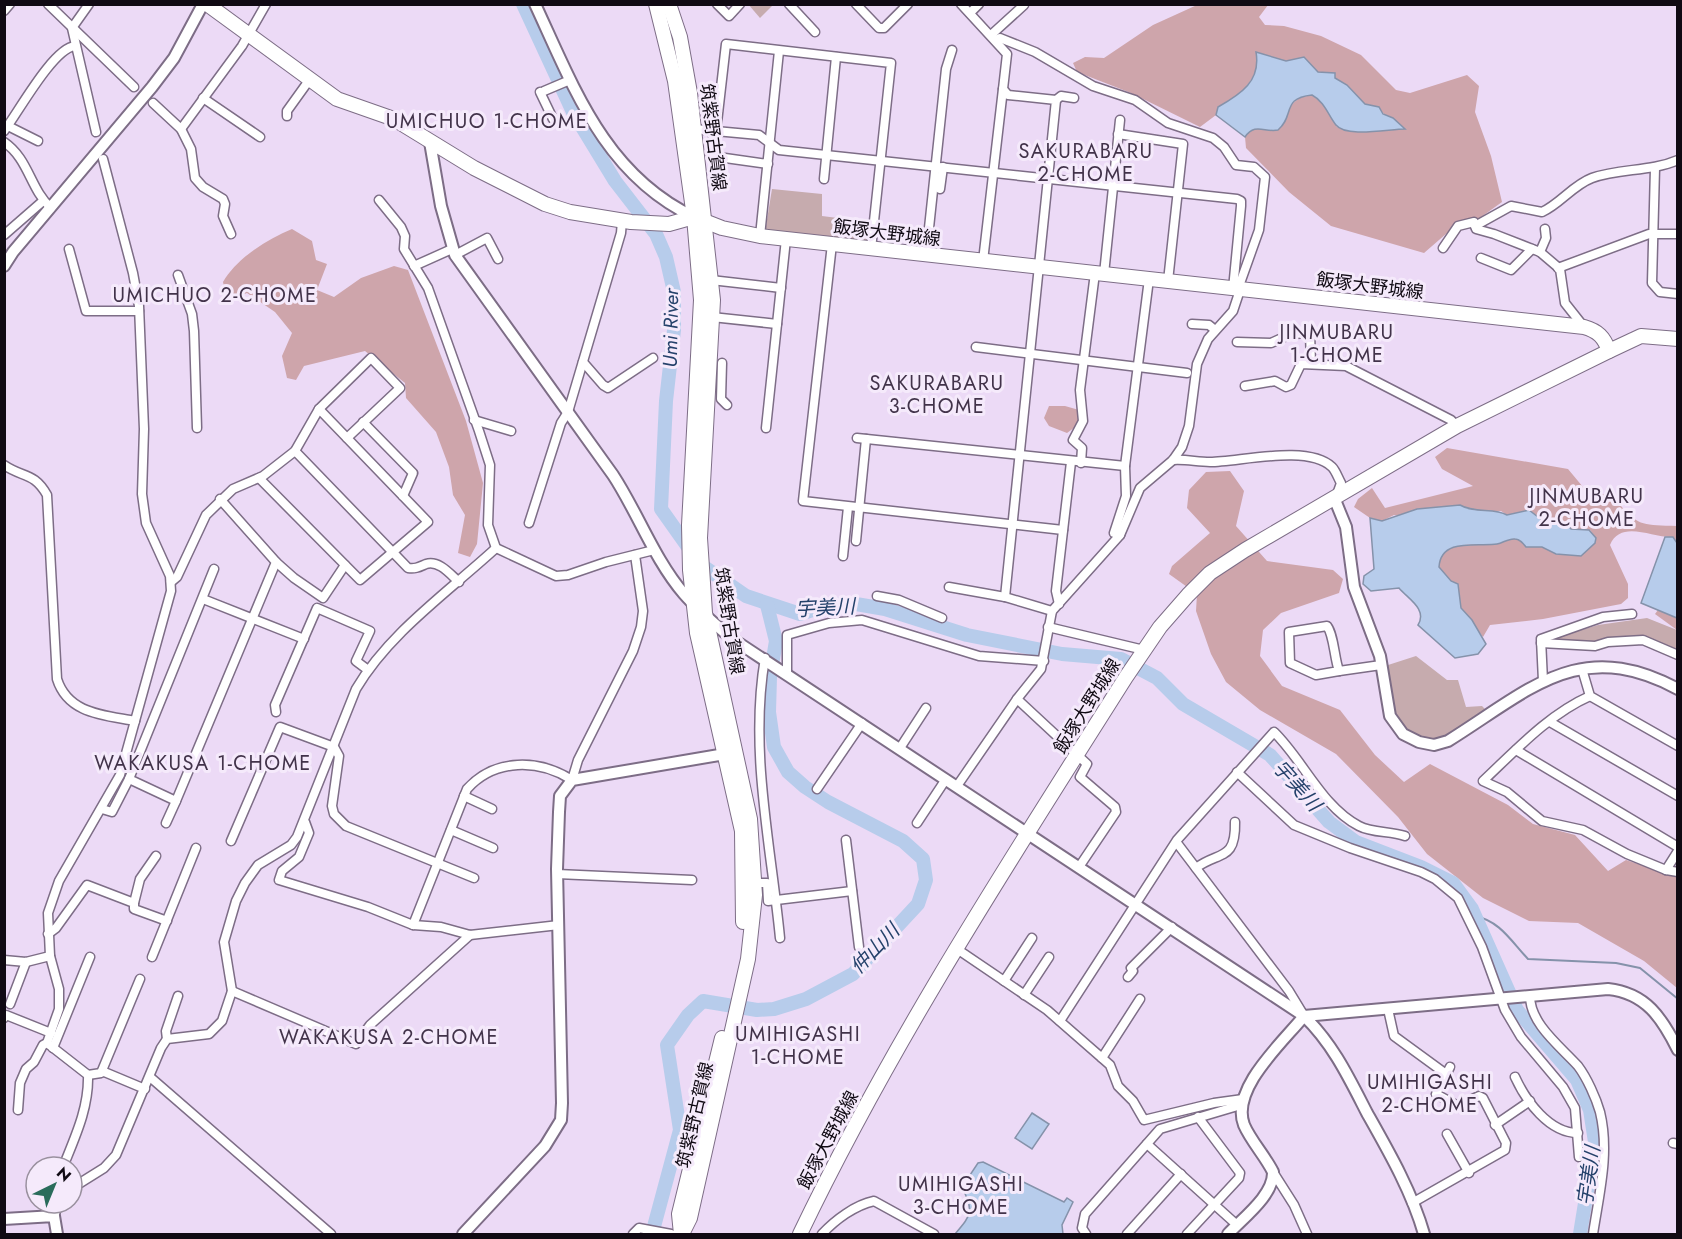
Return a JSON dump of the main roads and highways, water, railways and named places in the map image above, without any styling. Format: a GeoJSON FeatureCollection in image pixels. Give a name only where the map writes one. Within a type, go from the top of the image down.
{"type":"FeatureCollection","features":[{"type":"Feature","properties":{"kind":"main road"},"geometry":{"type":"LineString","coordinates":[[205,4],[337,99],[394,119],[430,142],[545,204],[627,222],[669,224],[699,218]]}},
{"type":"Feature","properties":{"kind":"main road","name":"筑紫野古賀線"},"geometry":{"type":"LineString","coordinates":[[656,4],[675,81],[711,280],[712,317],[718,366],[700,538],[705,613],[731,753],[742,831],[744,863],[736,997]]}},
{"type":"Feature","properties":{"kind":"main road","name":"筑紫野古賀線"},"geometry":{"type":"LineString","coordinates":[[669,4],[683,36],[694,129],[699,218],[701,310],[689,525],[693,602],[699,645],[750,819],[754,883],[748,959],[679,1214],[681,1234]]}},
{"type":"Feature","properties":{"kind":"main road","name":"飯塚大野城線"},"geometry":{"type":"LineString","coordinates":[[699,218],[722,228],[760,236],[1584,327],[1595,330],[1605,340],[1609,351]]}},
{"type":"Feature","properties":{"kind":"main road","name":"飯塚大野城線"},"geometry":{"type":"LineString","coordinates":[[800,1234],[827,1178],[914,1018],[1077,754],[1160,627],[1210,573],[1245,550],[1335,500],[1457,426],[1641,336],[1675,341]]}},
{"type":"Feature","properties":{"kind":"water"},"geometry":{"type":"Polygon","coordinates":[[[1256,52],[1286,61],[1304,57],[1318,72],[1335,73],[1335,78],[1347,85],[1365,104],[1379,107],[1383,114],[1393,118],[1405,129],[1358,132],[1341,129],[1320,101],[1312,95],[1302,97],[1292,104],[1283,125],[1278,130],[1256,129],[1245,137],[1216,115],[1218,107],[1248,86],[1255,71],[1256,52]]]}},
{"type":"Feature","properties":{"kind":"water"},"geometry":{"type":"Polygon","coordinates":[[[1460,505],[1507,515],[1529,510],[1542,520],[1546,517],[1560,524],[1567,524],[1571,529],[1589,530],[1596,538],[1595,543],[1581,556],[1556,554],[1542,547],[1526,547],[1517,539],[1497,544],[1462,545],[1446,551],[1439,567],[1451,581],[1458,584],[1461,608],[1472,620],[1486,644],[1478,654],[1455,658],[1418,625],[1420,614],[1418,609],[1399,588],[1371,591],[1363,584],[1364,576],[1374,569],[1370,518],[1382,521],[1417,509],[1460,505]]]}},
{"type":"Feature","properties":{"kind":"water"},"geometry":{"type":"Polygon","coordinates":[[[1665,537],[1673,537],[1677,543],[1677,618],[1641,603],[1665,537]]]}},
{"type":"Feature","properties":{"kind":"water"},"geometry":{"type":"Polygon","coordinates":[[[1032,1113],[1049,1124],[1032,1149],[1015,1138],[1032,1113]]]}},
{"type":"Feature","properties":{"kind":"water"},"geometry":{"type":"Polygon","coordinates":[[[983,1162],[1064,1202],[1067,1198],[1073,1202],[1062,1225],[1063,1234],[955,1234],[968,1217],[970,1208],[962,1187],[978,1163],[983,1162]]]}},
{"type":"Feature","properties":{"kind":"waterway","name":"宇美川"},"geometry":{"type":"LineString","coordinates":[[523,4],[573,112],[615,181],[656,234],[666,257],[674,292],[674,330],[666,401],[661,509],[700,564],[746,596],[800,614],[828,605],[856,604],[885,609],[967,635],[1062,654],[1121,659],[1157,678],[1183,704],[1270,755],[1329,822],[1356,842],[1421,867],[1453,883],[1472,909],[1517,1010],[1577,1080],[1590,1110],[1595,1142],[1580,1234]]}},
{"type":"Feature","properties":{"kind":"waterway","name":"仲山川"},"geometry":{"type":"LineString","coordinates":[[652,1234],[680,1130],[667,1045],[688,1015],[703,1001],[757,1010],[774,1009],[806,999],[853,974],[918,904],[926,880],[923,859],[903,841],[828,802],[788,772],[774,747],[769,712],[770,677],[776,641],[767,605]]}},
{"type":"Feature","properties":{"kind":"waterway"},"geometry":{"type":"LineString","coordinates":[[1475,916],[1498,927],[1528,959],[1616,963],[1640,968],[1678,999]]}},
{"type":"Feature","properties":{"kind":"district","name":"UMICHUO 1-CHOME"},"geometry":{"type":"Point","coordinates":[487,121]}},
{"type":"Feature","properties":{"kind":"district","name":"SAKURABARU 2-CHOME"},"geometry":{"type":"Point","coordinates":[1086,162]}},
{"type":"Feature","properties":{"kind":"district","name":"UMICHUO 2-CHOME"},"geometry":{"type":"Point","coordinates":[215,295]}},
{"type":"Feature","properties":{"kind":"district","name":"JINMUBARU 1-CHOME"},"geometry":{"type":"Point","coordinates":[1337,344]}},
{"type":"Feature","properties":{"kind":"district","name":"SAKURABARU 3-CHOME"},"geometry":{"type":"Point","coordinates":[937,394]}},
{"type":"Feature","properties":{"kind":"district","name":"JINMUBARU 2-CHOME"},"geometry":{"type":"Point","coordinates":[1587,508]}},
{"type":"Feature","properties":{"kind":"district","name":"WAKAKUSA 1-CHOME"},"geometry":{"type":"Point","coordinates":[203,763]}},
{"type":"Feature","properties":{"kind":"district","name":"WAKAKUSA 2-CHOME"},"geometry":{"type":"Point","coordinates":[389,1037]}},
{"type":"Feature","properties":{"kind":"district","name":"UMIHIGASHI 1-CHOME"},"geometry":{"type":"Point","coordinates":[798,1046]}},
{"type":"Feature","properties":{"kind":"district","name":"UMIHIGASHI 2-CHOME"},"geometry":{"type":"Point","coordinates":[1430,1094]}},
{"type":"Feature","properties":{"kind":"district","name":"UMIHIGASHI 3-CHOME"},"geometry":{"type":"Point","coordinates":[961,1196]}},
{"type":"Feature","properties":{"kind":"water label","name":"Umi River"},"geometry":{"type":"Point","coordinates":[671,328]}}]}
